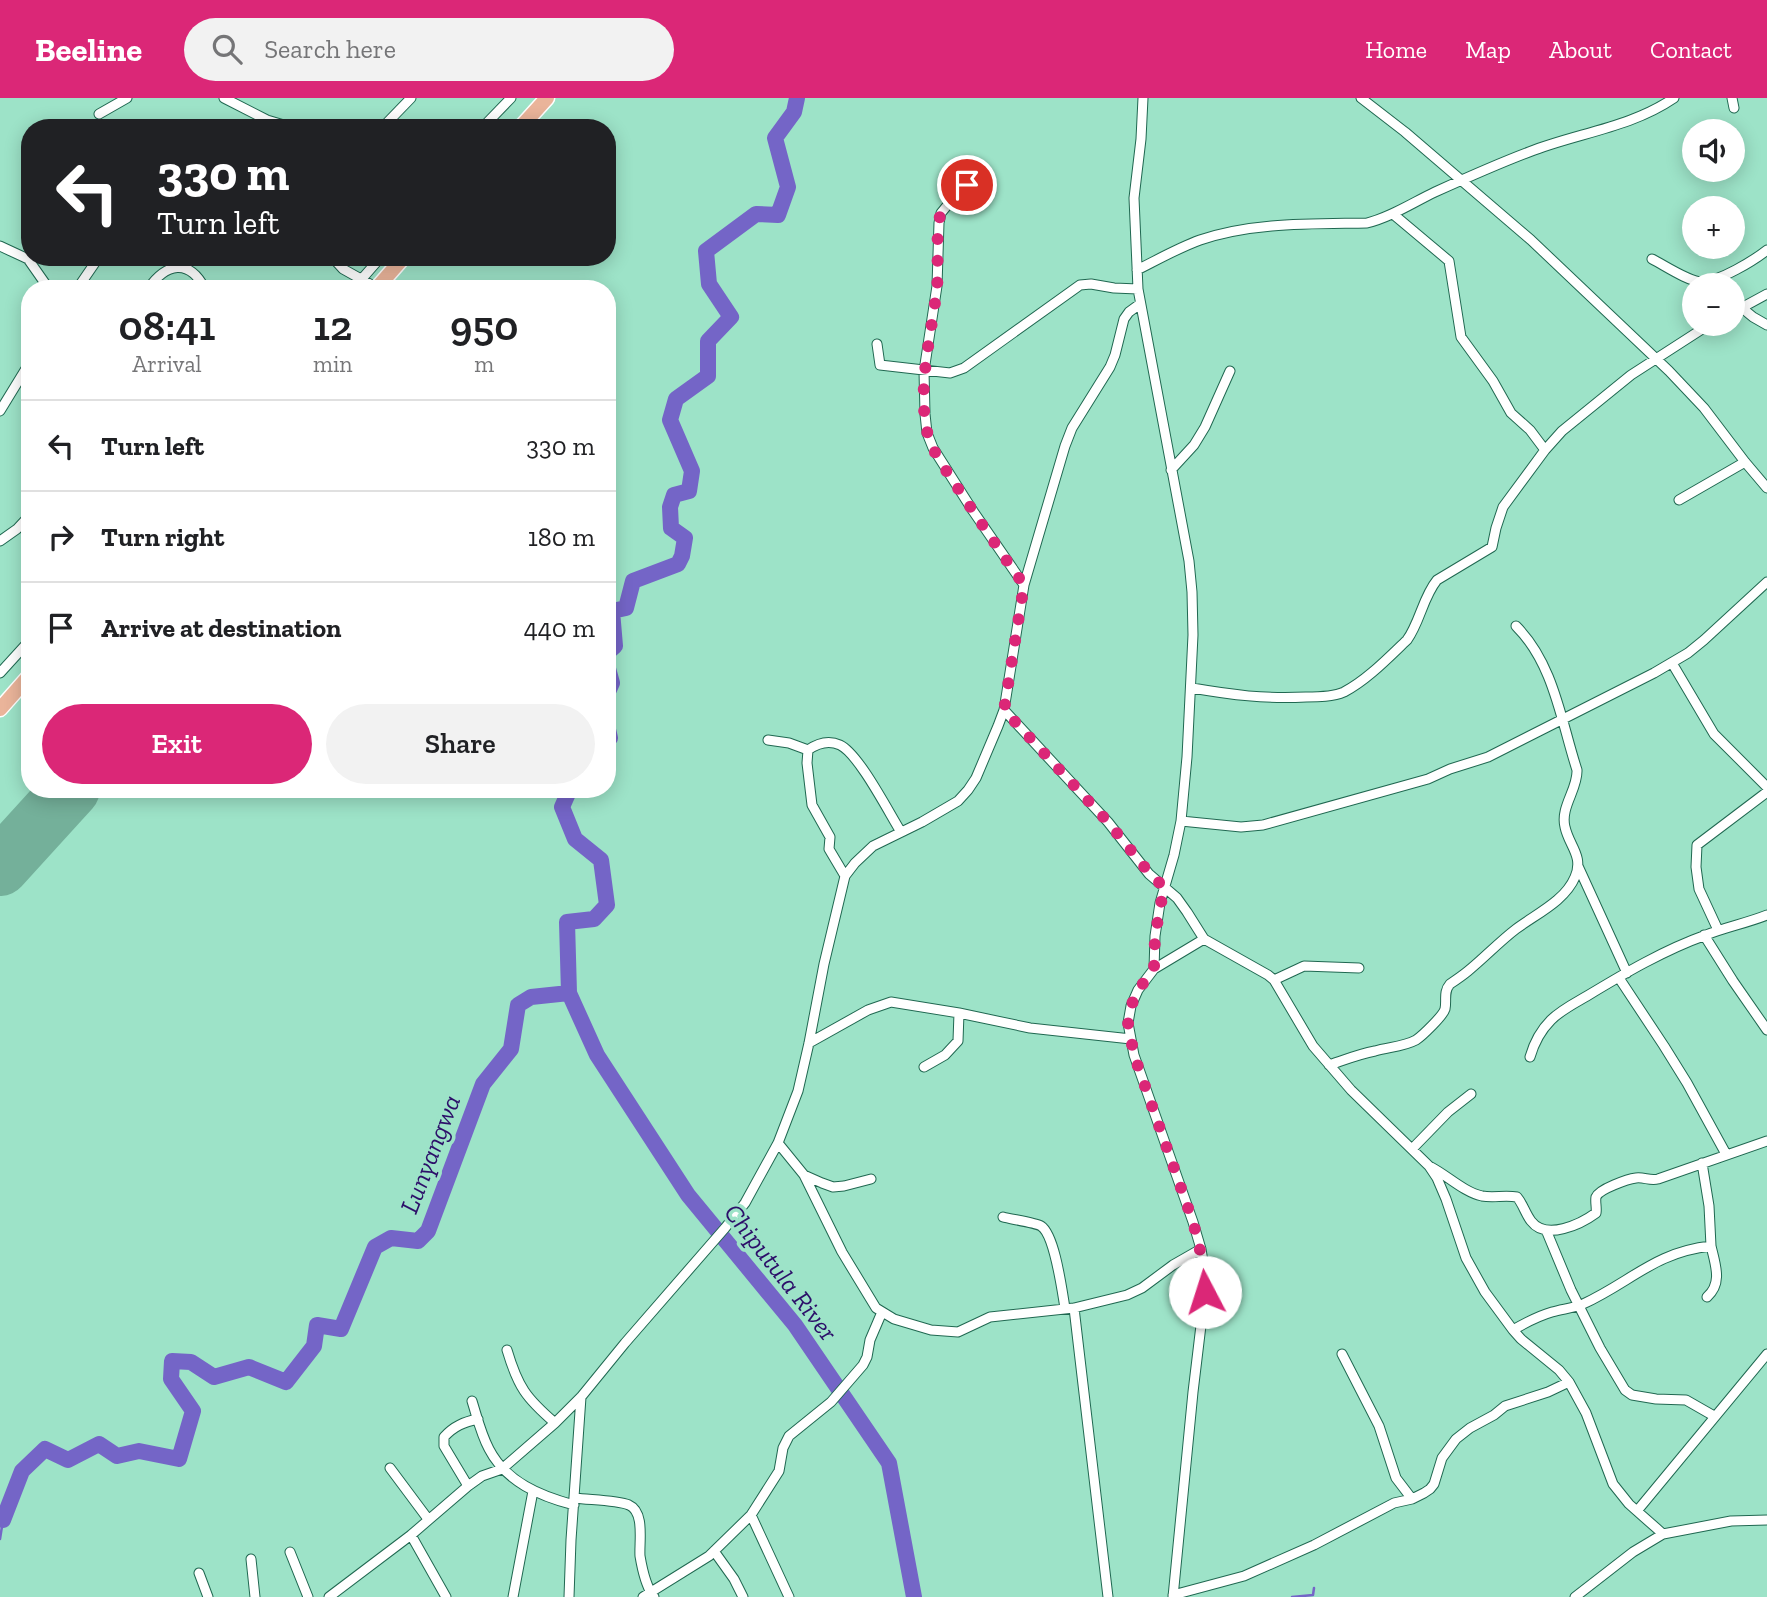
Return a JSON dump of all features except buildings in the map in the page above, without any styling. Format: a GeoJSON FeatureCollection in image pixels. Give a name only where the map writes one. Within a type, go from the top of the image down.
{"type":"FeatureCollection","features":[{"type":"Feature","properties":{"kind":"highway"},"geometry":{"type":"LineString","coordinates":[[527,119],[543,99]]}},
{"type":"Feature","properties":{"kind":"highway"},"geometry":{"type":"LineString","coordinates":[[383,280],[396,266]]}},
{"type":"Feature","properties":{"kind":"highway"},"geometry":{"type":"LineString","coordinates":[[1,705],[21,684]]}},
{"type":"Feature","properties":{"kind":"street"},"geometry":{"type":"LineString","coordinates":[[99,114],[127,98]]}},
{"type":"Feature","properties":{"kind":"street"},"geometry":{"type":"LineString","coordinates":[[224,98],[265,119]]}},
{"type":"Feature","properties":{"kind":"street"},"geometry":{"type":"LineString","coordinates":[[391,119],[411,98]]}},
{"type":"Feature","properties":{"kind":"street"},"geometry":{"type":"LineString","coordinates":[[491,119],[511,98]]}},
{"type":"Feature","properties":{"kind":"street"},"geometry":{"type":"LineString","coordinates":[[1143,98],[1135,198],[1138,289],[1184,528],[1192,592],[1193,635],[1192,688],[1181,821],[1155,936],[1154,969]]}},
{"type":"Feature","properties":{"kind":"street"},"geometry":{"type":"LineString","coordinates":[[1361,98],[1531,240],[1655,358],[1704,408],[1767,488]]}},
{"type":"Feature","properties":{"kind":"street"},"geometry":{"type":"LineString","coordinates":[[1137,270],[1201,240],[1228,233],[1273,226],[1367,223],[1381,220],[1433,193],[1537,149],[1630,120],[1674,98]]}},
{"type":"Feature","properties":{"kind":"street"},"geometry":{"type":"LineString","coordinates":[[981,174],[946,205],[941,213],[937,286],[924,371],[925,414],[927,433],[933,448],[1024,585]]}},
{"type":"Feature","properties":{"kind":"street"},"geometry":{"type":"LineString","coordinates":[[1393,214],[1449,261],[1461,337],[1493,380],[1511,413],[1530,430],[1545,450]]}},
{"type":"Feature","properties":{"kind":"street"},"geometry":{"type":"LineString","coordinates":[[0,246],[21,256]]}},
{"type":"Feature","properties":{"kind":"street"},"geometry":{"type":"LineString","coordinates":[[1728,273],[1767,250]]}},
{"type":"Feature","properties":{"kind":"street"},"geometry":{"type":"LineString","coordinates":[[1651,259],[1682,274]]}},
{"type":"Feature","properties":{"kind":"street"},"geometry":{"type":"LineString","coordinates":[[340,266],[361,279],[373,266]]}},
{"type":"Feature","properties":{"kind":"street"},"geometry":{"type":"LineString","coordinates":[[154,280],[163,272],[181,267],[200,280]]}},
{"type":"Feature","properties":{"kind":"street"},"geometry":{"type":"LineString","coordinates":[[877,344],[880,366],[950,373],[958,371],[1080,285],[1138,289]]}},
{"type":"Feature","properties":{"kind":"street"},"geometry":{"type":"LineString","coordinates":[[1745,306],[1767,294]]}},
{"type":"Feature","properties":{"kind":"street"},"geometry":{"type":"LineString","coordinates":[[329,1597],[411,1535],[468,1486],[482,1476],[502,1469],[555,1423],[581,1397],[738,1211],[757,1181],[778,1143],[798,1091],[826,952],[845,876],[873,846],[958,801],[976,778],[1004,710],[1024,585],[1069,437],[1110,367],[1124,319],[1140,304]]}},
{"type":"Feature","properties":{"kind":"street"},"geometry":{"type":"LineString","coordinates":[[1745,311],[1767,325]]}},
{"type":"Feature","properties":{"kind":"street"},"geometry":{"type":"LineString","coordinates":[[1192,688],[1254,698],[1288,698],[1340,693],[1356,684],[1407,640],[1431,587],[1437,580],[1492,547],[1503,507],[1562,431],[1631,375],[1691,336]]}},
{"type":"Feature","properties":{"kind":"street"},"geometry":{"type":"LineString","coordinates":[[1171,470],[1194,445],[1205,427],[1230,371]]}},
{"type":"Feature","properties":{"kind":"street"},"geometry":{"type":"LineString","coordinates":[[0,411],[21,377]]}},
{"type":"Feature","properties":{"kind":"street"},"geometry":{"type":"LineString","coordinates":[[1679,500],[1745,462]]}},
{"type":"Feature","properties":{"kind":"street"},"geometry":{"type":"LineString","coordinates":[[0,541],[21,524]]}},
{"type":"Feature","properties":{"kind":"street"},"geometry":{"type":"LineString","coordinates":[[1181,821],[1241,827],[1263,825],[1428,779],[1488,757],[1633,684],[1688,653],[1723,625],[1767,582]]}},
{"type":"Feature","properties":{"kind":"street"},"geometry":{"type":"LineString","coordinates":[[1516,626],[1533,646],[1549,677],[1577,770],[1564,826],[1578,866],[1623,975],[1726,1154]]}},
{"type":"Feature","properties":{"kind":"street"},"geometry":{"type":"LineString","coordinates":[[0,673],[21,650]]}},
{"type":"Feature","properties":{"kind":"street"},"geometry":{"type":"LineString","coordinates":[[1672,663],[1714,734],[1767,790],[1697,845],[1699,889],[1718,930]]}},
{"type":"Feature","properties":{"kind":"street"},"geometry":{"type":"LineString","coordinates":[[1004,710],[1108,822],[1150,874],[1177,898],[1203,939],[1274,980],[1313,1046],[1366,1105],[1429,1166],[1446,1199],[1466,1258],[1485,1292],[1513,1330],[1569,1382],[1586,1413],[1613,1484],[1637,1511],[1663,1534]]}},
{"type":"Feature","properties":{"kind":"street"},"geometry":{"type":"LineString","coordinates":[[768,740],[789,743],[808,750]]}},
{"type":"Feature","properties":{"kind":"street"},"geometry":{"type":"LineString","coordinates":[[808,750],[815,745],[830,742],[847,749],[861,766],[901,832]]}},
{"type":"Feature","properties":{"kind":"street"},"geometry":{"type":"LineString","coordinates":[[808,750],[812,805],[830,837],[829,849],[845,876]]}},
{"type":"Feature","properties":{"kind":"street"},"geometry":{"type":"LineString","coordinates":[[1329,1065],[1404,1045],[1421,1036],[1443,1014],[1449,985],[1516,930],[1561,898],[1574,880],[1578,866]]}},
{"type":"Feature","properties":{"kind":"street"},"geometry":{"type":"LineString","coordinates":[[1530,1057],[1539,1035],[1553,1018],[1623,975],[1656,956],[1704,935],[1767,915]]}},
{"type":"Feature","properties":{"kind":"street"},"geometry":{"type":"LineString","coordinates":[[1704,935],[1767,1030]]}},
{"type":"Feature","properties":{"kind":"street"},"geometry":{"type":"LineString","coordinates":[[1203,939],[1154,969],[1138,990],[1128,1023],[1134,1055],[1193,1222],[1205,1274],[1173,1596],[1244,1576],[1314,1545],[1394,1503],[1412,1499],[1430,1489],[1447,1449],[1470,1428],[1506,1405],[1548,1392],[1569,1382]]}},
{"type":"Feature","properties":{"kind":"street"},"geometry":{"type":"LineString","coordinates":[[1274,980],[1304,966],[1359,968]]}},
{"type":"Feature","properties":{"kind":"street"},"geometry":{"type":"LineString","coordinates":[[809,1043],[867,1010],[891,1002],[1030,1028],[1131,1039]]}},
{"type":"Feature","properties":{"kind":"street"},"geometry":{"type":"LineString","coordinates":[[924,1067],[945,1055],[958,1041],[959,1013]]}},
{"type":"Feature","properties":{"kind":"street"},"geometry":{"type":"LineString","coordinates":[[1412,1149],[1448,1112],[1471,1094]]}},
{"type":"Feature","properties":{"kind":"street"},"geometry":{"type":"LineString","coordinates":[[1429,1166],[1480,1196],[1517,1197],[1537,1227],[1546,1230],[1560,1229],[1573,1226],[1597,1213],[1597,1194],[1602,1191],[1634,1178],[1652,1181],[1767,1141]]}},
{"type":"Feature","properties":{"kind":"street"},"geometry":{"type":"LineString","coordinates":[[778,1143],[804,1175],[842,1252],[876,1308],[894,1319],[930,1330],[958,1332],[990,1317],[1070,1308],[1127,1295],[1201,1249]]}},
{"type":"Feature","properties":{"kind":"street"},"geometry":{"type":"LineString","coordinates":[[1702,1163],[1717,1280],[1715,1288],[1707,1297]]}},
{"type":"Feature","properties":{"kind":"street"},"geometry":{"type":"LineString","coordinates":[[804,1175],[833,1187],[871,1179]]}},
{"type":"Feature","properties":{"kind":"street"},"geometry":{"type":"LineString","coordinates":[[1003,1217],[1040,1225],[1047,1233],[1070,1308],[1108,1597]]}},
{"type":"Feature","properties":{"kind":"street"},"geometry":{"type":"LineString","coordinates":[[1546,1230],[1607,1361],[1625,1390],[1632,1395],[1686,1401],[1714,1416]]}},
{"type":"Feature","properties":{"kind":"street"},"geometry":{"type":"LineString","coordinates":[[1513,1330],[1543,1314],[1580,1306],[1660,1259],[1686,1250],[1711,1246]]}},
{"type":"Feature","properties":{"kind":"street"},"geometry":{"type":"LineString","coordinates":[[472,1401],[489,1449],[502,1469],[517,1482],[533,1491],[575,1502],[603,1501],[630,1506],[636,1512],[641,1535],[640,1558],[649,1595],[709,1556],[751,1515],[779,1471],[783,1448],[789,1437],[831,1402],[863,1365],[882,1312]]}},
{"type":"Feature","properties":{"kind":"street"},"geometry":{"type":"LineString","coordinates":[[507,1350],[523,1391],[555,1423]]}},
{"type":"Feature","properties":{"kind":"street"},"geometry":{"type":"LineString","coordinates":[[1342,1354],[1379,1426],[1396,1478],[1412,1499]]}},
{"type":"Feature","properties":{"kind":"street"},"geometry":{"type":"LineString","coordinates":[[1637,1511],[1767,1354]]}},
{"type":"Feature","properties":{"kind":"street"},"geometry":{"type":"LineString","coordinates":[[569,1597],[581,1397]]}},
{"type":"Feature","properties":{"kind":"street"},"geometry":{"type":"LineString","coordinates":[[468,1486],[444,1446],[444,1437],[455,1427],[478,1419]]}},
{"type":"Feature","properties":{"kind":"street"},"geometry":{"type":"LineString","coordinates":[[390,1468],[428,1519]]}},
{"type":"Feature","properties":{"kind":"street"},"geometry":{"type":"LineString","coordinates":[[513,1597],[533,1491]]}},
{"type":"Feature","properties":{"kind":"street"},"geometry":{"type":"LineString","coordinates":[[751,1515],[789,1597]]}},
{"type":"Feature","properties":{"kind":"street"},"geometry":{"type":"LineString","coordinates":[[1575,1597],[1633,1552],[1663,1534],[1731,1521],[1767,1520]]}},
{"type":"Feature","properties":{"kind":"street"},"geometry":{"type":"LineString","coordinates":[[411,1535],[446,1597]]}},
{"type":"Feature","properties":{"kind":"street"},"geometry":{"type":"LineString","coordinates":[[715,1551],[743,1597]]}},
{"type":"Feature","properties":{"kind":"street"},"geometry":{"type":"LineString","coordinates":[[290,1552],[307,1597]]}},
{"type":"Feature","properties":{"kind":"street"},"geometry":{"type":"LineString","coordinates":[[251,1559],[255,1597]]}},
{"type":"Feature","properties":{"kind":"street"},"geometry":{"type":"LineString","coordinates":[[200,1573],[208,1597]]}},
{"type":"Feature","properties":{"kind":"waterway","name":"Lunyangwa"},"geometry":{"type":"LineString","coordinates":[[616,610],[626,608],[633,581],[678,564],[682,556],[685,538],[671,528],[670,507],[674,495],[689,491],[692,471],[670,420],[676,399],[708,376],[708,341],[731,317],[709,284],[706,251],[756,214],[778,215],[788,187],[775,138],[794,112],[797,98]]}},
{"type":"Feature","properties":{"kind":"waterway","name":"Lunyangwa"},"geometry":{"type":"LineString","coordinates":[[0,1519],[3,1520],[22,1471],[45,1449],[68,1460],[99,1444],[117,1456],[139,1451],[179,1459],[193,1411],[171,1379],[172,1361],[191,1362],[214,1377],[249,1367],[286,1382],[314,1346],[317,1325],[341,1329],[375,1247],[391,1238],[418,1241],[428,1231],[483,1084],[511,1049],[518,1005],[531,997],[569,993],[567,922],[594,919],[607,905],[601,860],[575,839],[562,807],[566,798]]}},
{"type":"Feature","properties":{"kind":"waterway","name":"Chiputula River"},"geometry":{"type":"LineString","coordinates":[[569,993],[597,1055],[688,1195],[795,1325],[889,1463],[914,1597]]}},
{"type":"Feature","properties":{"kind":"waterway"},"geometry":{"type":"LineString","coordinates":[[0,1539],[3,1520]]}},
{"type":"Feature","properties":{"kind":"waterway"},"geometry":{"type":"LineString","coordinates":[[1292,1597],[1313,1595],[1314,1588]]}},
{"type":"Feature","properties":{"kind":"runway"},"geometry":{"type":"LineString","coordinates":[[0,867],[63,798]]}},
{"type":"Feature","properties":{"kind":"route"},"geometry":{"type":"LineString","coordinates":[[967,185],[946,205],[939,223],[937,286],[924,371],[927,433],[933,448],[973,512],[1024,585],[1004,710],[1164,887],[1155,936],[1154,969],[1138,990],[1128,1023],[1134,1055],[1201,1249],[1205,1292]]}}]}
